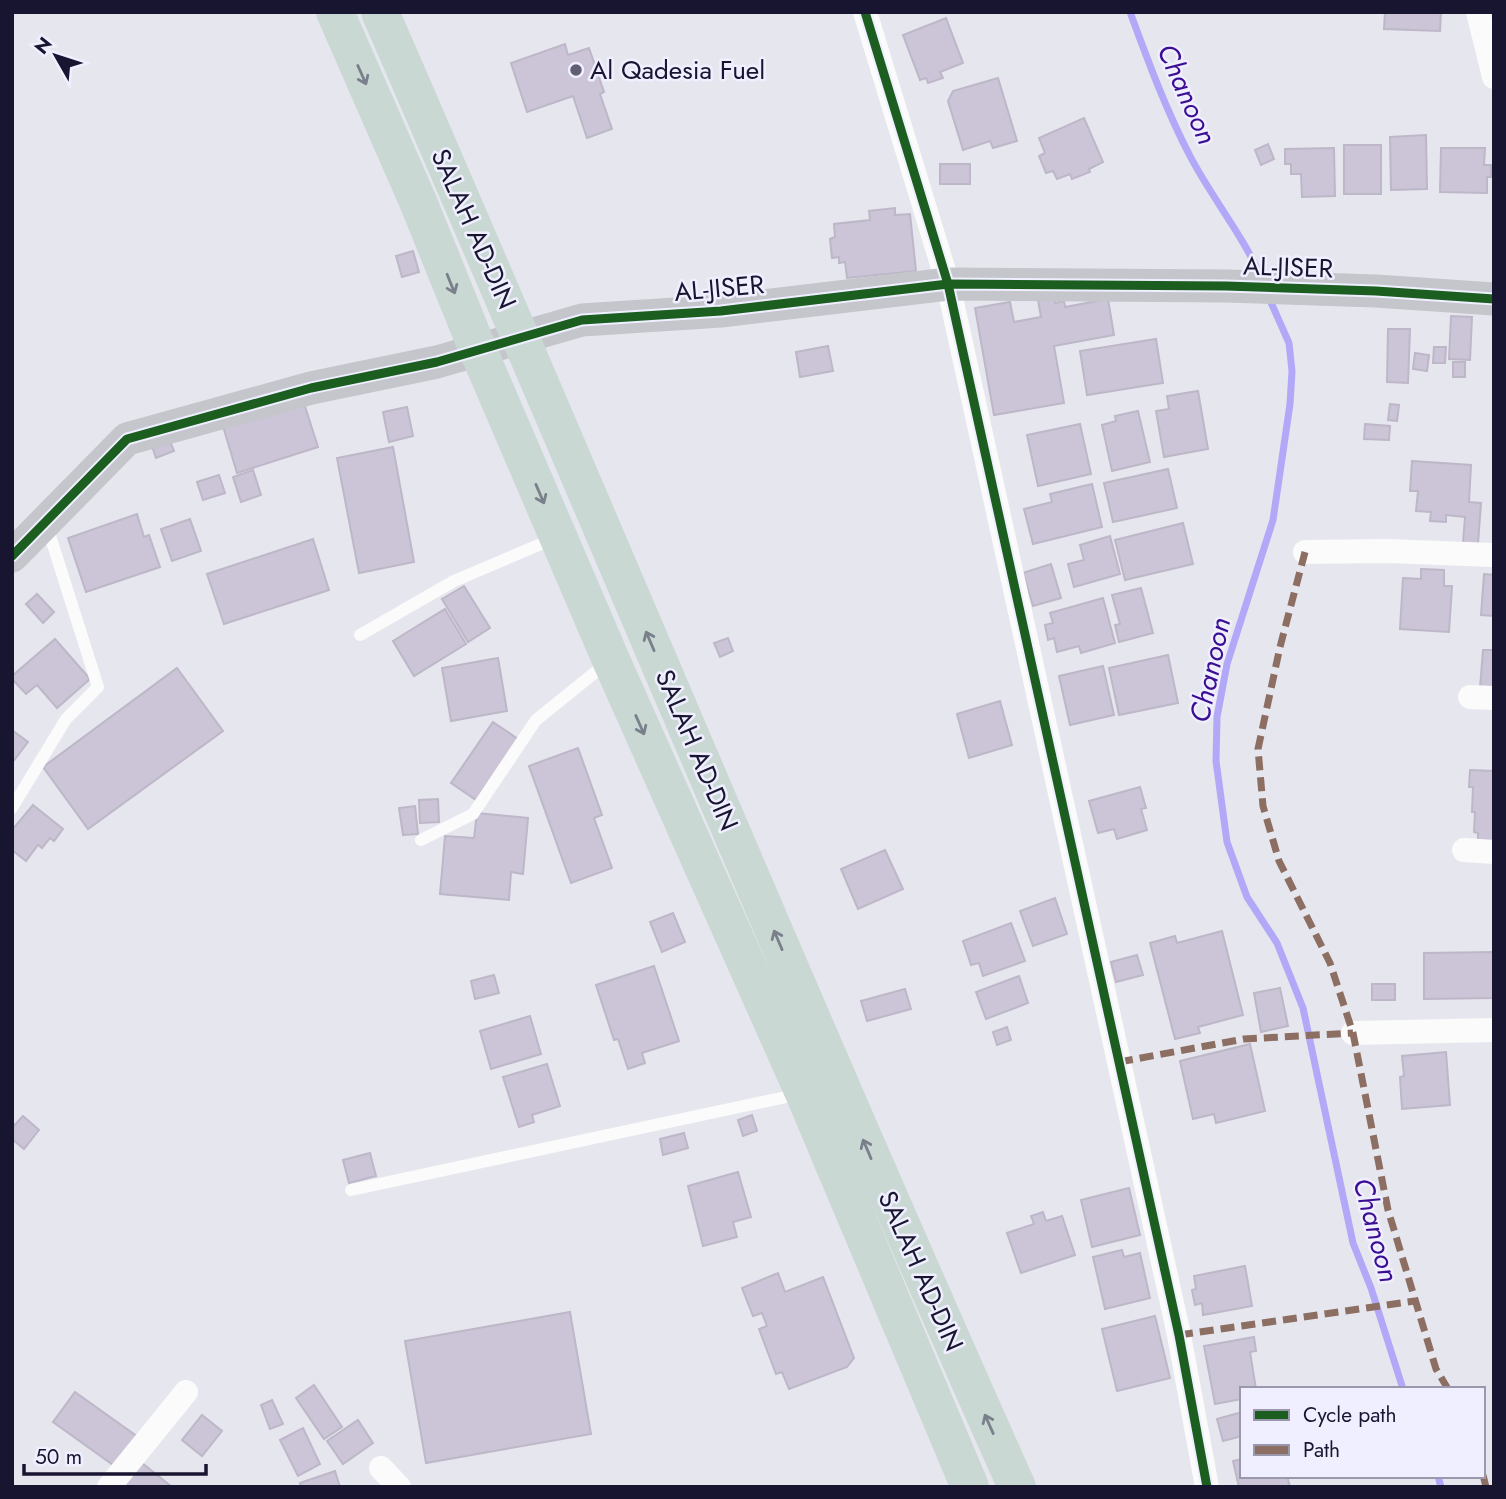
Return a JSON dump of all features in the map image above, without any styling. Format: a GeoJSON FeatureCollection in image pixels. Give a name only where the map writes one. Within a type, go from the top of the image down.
{"type":"FeatureCollection","features":[{"type":"Feature","properties":{"kind":"highway","name":"SALAH AD-DIN"},"geometry":{"type":"LineString","coordinates":[[335,12],[611,660],[804,1093],[970,1487]]}},
{"type":"Feature","properties":{"kind":"highway","name":"SALAH AD-DIN"},"geometry":{"type":"LineString","coordinates":[[380,12],[906,1240],[1017,1487]]}},
{"type":"Feature","properties":{"kind":"street"},"geometry":{"type":"LineString","coordinates":[[865,12],[948,284],[1179,1335],[1207,1487]]}},
{"type":"Feature","properties":{"kind":"street"},"geometry":{"type":"LineString","coordinates":[[1478,12],[1490,49],[1494,78]]}},
{"type":"Feature","properties":{"kind":"street","name":"AL-JISER"},"geometry":{"type":"LineString","coordinates":[[12,556],[127,439],[311,388],[437,362],[582,320],[721,311],[948,284],[1226,286],[1376,291],[1494,299]]}},
{"type":"Feature","properties":{"kind":"street"},"geometry":{"type":"LineString","coordinates":[[1305,552],[1387,551],[1494,555]]}},
{"type":"Feature","properties":{"kind":"street"},"geometry":{"type":"LineString","coordinates":[[1464,850],[1494,852]]}},
{"type":"Feature","properties":{"kind":"street"},"geometry":{"type":"LineString","coordinates":[[1353,1033],[1494,1030]]}},
{"type":"Feature","properties":{"kind":"street"},"geometry":{"type":"LineString","coordinates":[[109,1487],[186,1392]]}},
{"type":"Feature","properties":{"kind":"street"},"geometry":{"type":"LineString","coordinates":[[382,1468],[399,1487]]}},
{"type":"Feature","properties":{"kind":"lane"},"geometry":{"type":"LineString","coordinates":[[12,808],[66,719],[98,687],[46,522]]}},
{"type":"Feature","properties":{"kind":"lane"},"geometry":{"type":"LineString","coordinates":[[360,635],[454,581],[558,536]]}},
{"type":"Feature","properties":{"kind":"lane"},"geometry":{"type":"LineString","coordinates":[[421,840],[473,814],[536,720],[611,660]]}},
{"type":"Feature","properties":{"kind":"lane"},"geometry":{"type":"LineString","coordinates":[[351,1190],[804,1093]]}},
{"type":"Feature","properties":{"kind":"building"},"geometry":{"type":"Polygon","coordinates":[[[1385,12],[1441,12],[1440,31],[1384,29],[1385,12]]]}},
{"type":"Feature","properties":{"kind":"building"},"geometry":{"type":"Polygon","coordinates":[[[946,18],[963,63],[940,72],[943,78],[928,83],[926,78],[920,80],[903,35],[946,18]]]}},
{"type":"Feature","properties":{"kind":"building"},"geometry":{"type":"Polygon","coordinates":[[[565,44],[568,55],[589,48],[604,92],[600,94],[612,129],[587,138],[573,96],[527,112],[511,63],[565,44]]]}},
{"type":"Feature","properties":{"kind":"building"},"geometry":{"type":"Polygon","coordinates":[[[998,78],[1017,141],[993,148],[990,141],[963,150],[948,101],[953,91],[998,78]]]}},
{"type":"Feature","properties":{"kind":"building"},"geometry":{"type":"Polygon","coordinates":[[[1084,118],[1103,162],[1089,169],[1090,172],[1072,179],[1070,174],[1057,179],[1053,171],[1046,173],[1039,156],[1045,153],[1039,138],[1084,118]]]}},
{"type":"Feature","properties":{"kind":"building"},"geometry":{"type":"Polygon","coordinates":[[[1426,135],[1427,189],[1391,190],[1390,137],[1426,135]]]}},
{"type":"Feature","properties":{"kind":"building"},"geometry":{"type":"Polygon","coordinates":[[[1268,144],[1274,159],[1261,165],[1255,150],[1268,144]]]}},
{"type":"Feature","properties":{"kind":"building"},"geometry":{"type":"Polygon","coordinates":[[[1344,145],[1381,145],[1381,194],[1344,194],[1344,145]]]}},
{"type":"Feature","properties":{"kind":"building"},"geometry":{"type":"Polygon","coordinates":[[[1334,148],[1335,196],[1302,197],[1301,174],[1291,174],[1291,164],[1285,164],[1285,149],[1334,148]]]}},
{"type":"Feature","properties":{"kind":"building"},"geometry":{"type":"Polygon","coordinates":[[[1441,148],[1485,148],[1484,165],[1491,165],[1491,177],[1487,177],[1487,193],[1440,192],[1441,148]]]}},
{"type":"Feature","properties":{"kind":"building"},"geometry":{"type":"Polygon","coordinates":[[[940,164],[970,164],[970,184],[940,184],[940,164]]]}},
{"type":"Feature","properties":{"kind":"building"},"geometry":{"type":"Polygon","coordinates":[[[895,208],[895,215],[910,214],[916,271],[847,278],[845,262],[839,263],[839,257],[832,258],[830,239],[835,237],[834,224],[870,220],[869,211],[895,208]]]}},
{"type":"Feature","properties":{"kind":"building"},"geometry":{"type":"Polygon","coordinates":[[[413,251],[419,272],[402,277],[396,256],[413,251]]]}},
{"type":"Feature","properties":{"kind":"building"},"geometry":{"type":"Polygon","coordinates":[[[1054,298],[1055,303],[1064,301],[1065,307],[1108,299],[1114,335],[1054,346],[1064,403],[994,415],[975,308],[1010,302],[1014,322],[1041,317],[1038,300],[1054,298]]]}},
{"type":"Feature","properties":{"kind":"building"},"geometry":{"type":"Polygon","coordinates":[[[1451,316],[1472,317],[1470,360],[1449,359],[1451,316]]]}},
{"type":"Feature","properties":{"kind":"building"},"geometry":{"type":"Polygon","coordinates":[[[1388,329],[1410,329],[1408,383],[1387,382],[1388,329]]]}},
{"type":"Feature","properties":{"kind":"building"},"geometry":{"type":"Polygon","coordinates":[[[1156,339],[1163,383],[1087,395],[1080,351],[1156,339]]]}},
{"type":"Feature","properties":{"kind":"building"},"geometry":{"type":"Polygon","coordinates":[[[828,346],[833,371],[800,377],[796,352],[828,346]]]}},
{"type":"Feature","properties":{"kind":"building"},"geometry":{"type":"Polygon","coordinates":[[[1434,347],[1446,347],[1445,363],[1433,363],[1434,347]]]}},
{"type":"Feature","properties":{"kind":"building"},"geometry":{"type":"Polygon","coordinates":[[[1415,353],[1429,355],[1427,371],[1413,369],[1415,353]]]}},
{"type":"Feature","properties":{"kind":"building"},"geometry":{"type":"Polygon","coordinates":[[[1453,362],[1465,362],[1465,377],[1453,377],[1453,362]]]}},
{"type":"Feature","properties":{"kind":"building"},"geometry":{"type":"Polygon","coordinates":[[[1198,391],[1208,449],[1164,457],[1156,411],[1169,409],[1167,396],[1198,391]]]}},
{"type":"Feature","properties":{"kind":"building"},"geometry":{"type":"Polygon","coordinates":[[[302,397],[318,447],[237,473],[222,423],[302,397]]]}},
{"type":"Feature","properties":{"kind":"building"},"geometry":{"type":"Polygon","coordinates":[[[1390,404],[1399,405],[1397,421],[1388,420],[1390,404]]]}},
{"type":"Feature","properties":{"kind":"building"},"geometry":{"type":"Polygon","coordinates":[[[407,407],[413,436],[389,442],[383,412],[407,407]]]}},
{"type":"Feature","properties":{"kind":"building"},"geometry":{"type":"Polygon","coordinates":[[[1138,411],[1150,462],[1112,471],[1102,425],[1116,421],[1115,416],[1138,411]]]}},
{"type":"Feature","properties":{"kind":"building"},"geometry":{"type":"Polygon","coordinates":[[[1080,424],[1091,474],[1038,486],[1027,435],[1080,424]]]}},
{"type":"Feature","properties":{"kind":"building"},"geometry":{"type":"Polygon","coordinates":[[[1365,424],[1390,426],[1389,440],[1364,439],[1365,424]]]}},
{"type":"Feature","properties":{"kind":"building"},"geometry":{"type":"Polygon","coordinates":[[[169,439],[174,451],[156,458],[152,446],[169,439]]]}},
{"type":"Feature","properties":{"kind":"building"},"geometry":{"type":"Polygon","coordinates":[[[393,447],[414,562],[359,573],[337,458],[393,447]]]}},
{"type":"Feature","properties":{"kind":"building"},"geometry":{"type":"Polygon","coordinates":[[[1412,461],[1471,465],[1469,502],[1481,503],[1478,544],[1463,543],[1465,517],[1446,515],[1446,522],[1430,521],[1431,512],[1416,511],[1418,491],[1410,491],[1412,461]]]}},
{"type":"Feature","properties":{"kind":"building"},"geometry":{"type":"Polygon","coordinates":[[[1168,469],[1177,508],[1113,522],[1104,483],[1168,469]]]}},
{"type":"Feature","properties":{"kind":"building"},"geometry":{"type":"Polygon","coordinates":[[[253,470],[261,495],[241,502],[233,477],[253,470]]]}},
{"type":"Feature","properties":{"kind":"building"},"geometry":{"type":"Polygon","coordinates":[[[219,475],[225,493],[203,500],[197,482],[219,475]]]}},
{"type":"Feature","properties":{"kind":"building"},"geometry":{"type":"Polygon","coordinates":[[[1092,484],[1102,527],[1033,544],[1024,509],[1052,502],[1050,494],[1092,484]]]}},
{"type":"Feature","properties":{"kind":"building"},"geometry":{"type":"Polygon","coordinates":[[[137,514],[144,537],[149,535],[160,567],[86,592],[68,538],[137,514]]]}},
{"type":"Feature","properties":{"kind":"building"},"geometry":{"type":"Polygon","coordinates":[[[190,519],[201,551],[172,561],[161,529],[190,519]]]}},
{"type":"Feature","properties":{"kind":"building"},"geometry":{"type":"Polygon","coordinates":[[[1183,523],[1193,564],[1125,580],[1115,540],[1183,523]]]}},
{"type":"Feature","properties":{"kind":"building"},"geometry":{"type":"Polygon","coordinates":[[[1110,536],[1120,574],[1074,587],[1068,564],[1084,560],[1080,545],[1110,536]]]}},
{"type":"Feature","properties":{"kind":"building"},"geometry":{"type":"Polygon","coordinates":[[[313,539],[329,590],[224,624],[207,574],[313,539]]]}},
{"type":"Feature","properties":{"kind":"building"},"geometry":{"type":"Polygon","coordinates":[[[1051,564],[1061,598],[1033,606],[1023,573],[1051,564]]]}},
{"type":"Feature","properties":{"kind":"building"},"geometry":{"type":"Polygon","coordinates":[[[1421,569],[1444,570],[1444,586],[1452,586],[1449,632],[1400,629],[1403,578],[1421,579],[1421,569]]]}},
{"type":"Feature","properties":{"kind":"building"},"geometry":{"type":"Polygon","coordinates":[[[1484,574],[1494,575],[1494,616],[1481,615],[1484,574]]]}},
{"type":"Feature","properties":{"kind":"building"},"geometry":{"type":"Polygon","coordinates":[[[464,586],[490,628],[468,642],[442,599],[464,586]]]}},
{"type":"Feature","properties":{"kind":"building"},"geometry":{"type":"Polygon","coordinates":[[[1141,588],[1153,633],[1119,642],[1115,625],[1120,624],[1112,595],[1141,588]]]}},
{"type":"Feature","properties":{"kind":"building"},"geometry":{"type":"Polygon","coordinates":[[[37,594],[54,612],[43,623],[26,604],[37,594]]]}},
{"type":"Feature","properties":{"kind":"building"},"geometry":{"type":"Polygon","coordinates":[[[1103,598],[1115,643],[1081,653],[1079,646],[1057,652],[1054,638],[1048,640],[1045,625],[1053,623],[1050,613],[1103,598]]]}},
{"type":"Feature","properties":{"kind":"building"},"geometry":{"type":"Polygon","coordinates":[[[445,609],[466,644],[414,676],[393,641],[445,609]]]}},
{"type":"Feature","properties":{"kind":"building"},"geometry":{"type":"Polygon","coordinates":[[[728,638],[733,651],[720,657],[714,643],[728,638]]]}},
{"type":"Feature","properties":{"kind":"building"},"geometry":{"type":"Polygon","coordinates":[[[55,639],[90,679],[57,708],[37,685],[26,694],[12,679],[12,676],[55,639]]]}},
{"type":"Feature","properties":{"kind":"building"},"geometry":{"type":"Polygon","coordinates":[[[1483,650],[1494,650],[1494,689],[1480,688],[1483,650]]]}},
{"type":"Feature","properties":{"kind":"building"},"geometry":{"type":"Polygon","coordinates":[[[1168,655],[1178,703],[1119,715],[1109,668],[1168,655]]]}},
{"type":"Feature","properties":{"kind":"building"},"geometry":{"type":"Polygon","coordinates":[[[498,658],[507,711],[451,721],[442,668],[498,658]]]}},
{"type":"Feature","properties":{"kind":"building"},"geometry":{"type":"Polygon","coordinates":[[[1103,666],[1114,715],[1070,725],[1059,676],[1103,666]]]}},
{"type":"Feature","properties":{"kind":"building"},"geometry":{"type":"Polygon","coordinates":[[[177,668],[223,731],[88,829],[43,767],[177,668]]]}},
{"type":"Feature","properties":{"kind":"building"},"geometry":{"type":"Polygon","coordinates":[[[1000,701],[1012,745],[969,758],[957,714],[1000,701]]]}},
{"type":"Feature","properties":{"kind":"building"},"geometry":{"type":"Polygon","coordinates":[[[493,722],[518,739],[476,800],[451,783],[493,722]]]}},
{"type":"Feature","properties":{"kind":"building"},"geometry":{"type":"Polygon","coordinates":[[[12,730],[28,742],[12,763],[12,730]]]}},
{"type":"Feature","properties":{"kind":"building"},"geometry":{"type":"Polygon","coordinates":[[[578,748],[602,815],[594,818],[612,868],[571,883],[529,766],[578,748]]]}},
{"type":"Feature","properties":{"kind":"building"},"geometry":{"type":"Polygon","coordinates":[[[1470,770],[1494,771],[1494,844],[1478,844],[1478,833],[1474,832],[1475,812],[1472,812],[1473,787],[1469,787],[1470,770]]]}},
{"type":"Feature","properties":{"kind":"building"},"geometry":{"type":"Polygon","coordinates":[[[1140,787],[1146,808],[1141,809],[1147,830],[1117,839],[1114,829],[1098,833],[1089,801],[1140,787]]]}},
{"type":"Feature","properties":{"kind":"building"},"geometry":{"type":"Polygon","coordinates":[[[438,799],[439,822],[420,823],[419,800],[438,799]]]}},
{"type":"Feature","properties":{"kind":"building"},"geometry":{"type":"Polygon","coordinates":[[[33,805],[63,829],[54,841],[50,838],[42,848],[38,845],[26,861],[12,850],[12,830],[33,805]]]}},
{"type":"Feature","properties":{"kind":"building"},"geometry":{"type":"Polygon","coordinates":[[[415,806],[418,834],[403,835],[399,808],[415,806]]]}},
{"type":"Feature","properties":{"kind":"building"},"geometry":{"type":"Polygon","coordinates":[[[477,813],[528,818],[523,874],[511,872],[509,900],[440,894],[445,836],[474,838],[477,813]]]}},
{"type":"Feature","properties":{"kind":"building"},"geometry":{"type":"Polygon","coordinates":[[[885,850],[903,889],[858,909],[841,869],[885,850]]]}},
{"type":"Feature","properties":{"kind":"building"},"geometry":{"type":"Polygon","coordinates":[[[1055,898],[1067,934],[1033,946],[1020,911],[1055,898]]]}},
{"type":"Feature","properties":{"kind":"building"},"geometry":{"type":"Polygon","coordinates":[[[673,913],[685,942],[662,952],[650,922],[673,913]]]}},
{"type":"Feature","properties":{"kind":"building"},"geometry":{"type":"Polygon","coordinates":[[[1011,923],[1025,961],[983,976],[979,963],[971,965],[963,941],[1011,923]]]}},
{"type":"Feature","properties":{"kind":"building"},"geometry":{"type":"Polygon","coordinates":[[[1222,931],[1243,1015],[1198,1027],[1200,1033],[1175,1039],[1150,943],[1175,936],[1177,943],[1222,931]]]}},
{"type":"Feature","properties":{"kind":"building"},"geometry":{"type":"Polygon","coordinates":[[[1494,952],[1494,998],[1424,999],[1424,953],[1494,952]]]}},
{"type":"Feature","properties":{"kind":"building"},"geometry":{"type":"Polygon","coordinates":[[[1137,955],[1143,975],[1116,982],[1111,962],[1137,955]]]}},
{"type":"Feature","properties":{"kind":"building"},"geometry":{"type":"Polygon","coordinates":[[[654,966],[679,1041],[642,1053],[645,1063],[628,1069],[618,1039],[614,1040],[596,985],[654,966]]]}},
{"type":"Feature","properties":{"kind":"building"},"geometry":{"type":"Polygon","coordinates":[[[494,975],[499,993],[475,999],[471,981],[494,975]]]}},
{"type":"Feature","properties":{"kind":"building"},"geometry":{"type":"Polygon","coordinates":[[[1019,976],[1028,1003],[986,1019],[976,992],[1019,976]]]}},
{"type":"Feature","properties":{"kind":"building"},"geometry":{"type":"Polygon","coordinates":[[[1372,984],[1395,984],[1395,1000],[1372,1000],[1372,984]]]}},
{"type":"Feature","properties":{"kind":"building"},"geometry":{"type":"Polygon","coordinates":[[[1280,988],[1288,1026],[1261,1032],[1254,993],[1280,988]]]}},
{"type":"Feature","properties":{"kind":"building"},"geometry":{"type":"Polygon","coordinates":[[[905,989],[911,1009],[867,1021],[861,1001],[905,989]]]}},
{"type":"Feature","properties":{"kind":"building"},"geometry":{"type":"Polygon","coordinates":[[[530,1016],[541,1054],[491,1069],[480,1031],[530,1016]]]}},
{"type":"Feature","properties":{"kind":"building"},"geometry":{"type":"Polygon","coordinates":[[[1007,1027],[1011,1040],[997,1045],[993,1032],[1007,1027]]]}},
{"type":"Feature","properties":{"kind":"building"},"geometry":{"type":"Polygon","coordinates":[[[1250,1044],[1265,1111],[1216,1123],[1214,1114],[1193,1119],[1180,1061],[1250,1044]]]}},
{"type":"Feature","properties":{"kind":"building"},"geometry":{"type":"Polygon","coordinates":[[[1446,1052],[1450,1105],[1402,1109],[1402,1056],[1446,1052]]]}},
{"type":"Feature","properties":{"kind":"building"},"geometry":{"type":"Polygon","coordinates":[[[547,1064],[560,1106],[532,1115],[534,1122],[519,1127],[503,1077],[547,1064]]]}},
{"type":"Feature","properties":{"kind":"building"},"geometry":{"type":"Polygon","coordinates":[[[752,1115],[757,1131],[743,1136],[738,1120],[752,1115]]]}},
{"type":"Feature","properties":{"kind":"building"},"geometry":{"type":"Polygon","coordinates":[[[23,1116],[39,1130],[24,1149],[12,1139],[12,1128],[23,1116]]]}},
{"type":"Feature","properties":{"kind":"building"},"geometry":{"type":"Polygon","coordinates":[[[684,1133],[688,1148],[663,1155],[660,1139],[684,1133]]]}},
{"type":"Feature","properties":{"kind":"building"},"geometry":{"type":"Polygon","coordinates":[[[370,1153],[376,1176],[349,1183],[343,1160],[370,1153]]]}},
{"type":"Feature","properties":{"kind":"building"},"geometry":{"type":"Polygon","coordinates":[[[738,1172],[751,1217],[733,1222],[737,1237],[703,1246],[688,1186],[738,1172]]]}},
{"type":"Feature","properties":{"kind":"building"},"geometry":{"type":"Polygon","coordinates":[[[1129,1188],[1140,1235],[1092,1247],[1081,1200],[1129,1188]]]}},
{"type":"Feature","properties":{"kind":"building"},"geometry":{"type":"Polygon","coordinates":[[[1043,1212],[1046,1221],[1062,1216],[1075,1255],[1021,1273],[1007,1233],[1034,1224],[1031,1216],[1043,1212]]]}},
{"type":"Feature","properties":{"kind":"building"},"geometry":{"type":"Polygon","coordinates":[[[1122,1250],[1124,1257],[1140,1253],[1150,1298],[1105,1309],[1093,1257],[1122,1250]]]}},
{"type":"Feature","properties":{"kind":"building"},"geometry":{"type":"Polygon","coordinates":[[[1245,1266],[1252,1306],[1203,1315],[1202,1303],[1195,1305],[1192,1290],[1196,1289],[1194,1276],[1245,1266]]]}},
{"type":"Feature","properties":{"kind":"building"},"geometry":{"type":"Polygon","coordinates":[[[778,1273],[785,1292],[823,1277],[854,1358],[847,1367],[789,1389],[782,1372],[776,1374],[759,1329],[767,1326],[762,1313],[753,1316],[742,1288],[778,1273]]]}},
{"type":"Feature","properties":{"kind":"building"},"geometry":{"type":"Polygon","coordinates":[[[570,1312],[591,1434],[426,1463],[405,1341],[570,1312]]]}},
{"type":"Feature","properties":{"kind":"building"},"geometry":{"type":"Polygon","coordinates":[[[1155,1316],[1170,1378],[1117,1391],[1102,1329],[1155,1316]]]}},
{"type":"Feature","properties":{"kind":"building"},"geometry":{"type":"Polygon","coordinates":[[[1254,1337],[1256,1351],[1250,1352],[1256,1387],[1240,1387],[1240,1399],[1215,1404],[1204,1346],[1254,1337]]]}},
{"type":"Feature","properties":{"kind":"building"},"geometry":{"type":"Polygon","coordinates":[[[314,1385],[342,1427],[324,1439],[296,1398],[314,1385]]]}},
{"type":"Feature","properties":{"kind":"building"},"geometry":{"type":"Polygon","coordinates":[[[75,1392],[138,1437],[116,1467],[53,1422],[75,1392]]]}},
{"type":"Feature","properties":{"kind":"building"},"geometry":{"type":"Polygon","coordinates":[[[272,1400],[283,1424],[270,1429],[261,1405],[272,1400]]]}},
{"type":"Feature","properties":{"kind":"building"},"geometry":{"type":"Polygon","coordinates":[[[1240,1413],[1240,1437],[1223,1441],[1217,1419],[1240,1413]]]}},
{"type":"Feature","properties":{"kind":"building"},"geometry":{"type":"Polygon","coordinates":[[[202,1415],[222,1431],[202,1456],[182,1440],[202,1415]]]}},
{"type":"Feature","properties":{"kind":"building"},"geometry":{"type":"Polygon","coordinates":[[[358,1420],[373,1443],[343,1464],[327,1441],[358,1420]]]}},
{"type":"Feature","properties":{"kind":"building"},"geometry":{"type":"Polygon","coordinates":[[[303,1428],[320,1464],[298,1476],[280,1440],[303,1428]]]}},
{"type":"Feature","properties":{"kind":"building"},"geometry":{"type":"Polygon","coordinates":[[[1240,1459],[1240,1478],[1288,1478],[1290,1487],[1239,1487],[1233,1461],[1240,1459]]]}},
{"type":"Feature","properties":{"kind":"building"},"geometry":{"type":"Polygon","coordinates":[[[142,1463],[172,1487],[123,1487],[142,1463]]]}},
{"type":"Feature","properties":{"kind":"building"},"geometry":{"type":"Polygon","coordinates":[[[335,1471],[340,1487],[301,1487],[300,1483],[335,1471]]]}},
{"type":"Feature","properties":{"kind":"waterway","name":"Chanoon"},"geometry":{"type":"LineString","coordinates":[[1130,12],[1181,139],[1261,277]]}},
{"type":"Feature","properties":{"kind":"waterway","name":"Chanoon"},"geometry":{"type":"LineString","coordinates":[[1269,298],[1289,343],[1292,371],[1290,404],[1273,520],[1227,664],[1217,717],[1216,761],[1227,842],[1247,897],[1277,943],[1303,1008],[1353,1243],[1371,1288],[1402,1387]]}},
{"type":"Feature","properties":{"kind":"waterway","name":"Chanoon"},"geometry":{"type":"LineString","coordinates":[[1439,1478],[1441,1487]]}},
{"type":"Feature","properties":{"kind":"marked path"},"geometry":{"type":"LineString","coordinates":[[1305,552],[1280,647],[1258,749],[1263,806],[1279,861],[1330,963],[1353,1033],[1388,1210],[1436,1369],[1447,1387]]}},
{"type":"Feature","properties":{"kind":"marked path"},"geometry":{"type":"LineString","coordinates":[[1119,1062],[1244,1039],[1353,1033]]}},
{"type":"Feature","properties":{"kind":"marked path"},"geometry":{"type":"LineString","coordinates":[[1179,1335],[1415,1301]]}},
{"type":"Feature","properties":{"kind":"marked path"},"geometry":{"type":"LineString","coordinates":[[1484,1478],[1486,1487]]}},
{"type":"Feature","properties":{"kind":"cycle path"},"geometry":{"type":"LineString","coordinates":[[865,12],[948,284],[1179,1335],[1207,1487]]}},
{"type":"Feature","properties":{"kind":"cycle path"},"geometry":{"type":"LineString","coordinates":[[12,556],[127,439],[311,388],[437,362],[582,320],[721,311],[948,284],[1226,286],[1376,291],[1494,299]]}},
{"type":"Feature","properties":{"kind":"place","name":"Al Qadesia Fuel"},"geometry":{"type":"Point","coordinates":[576,70]}}]}
